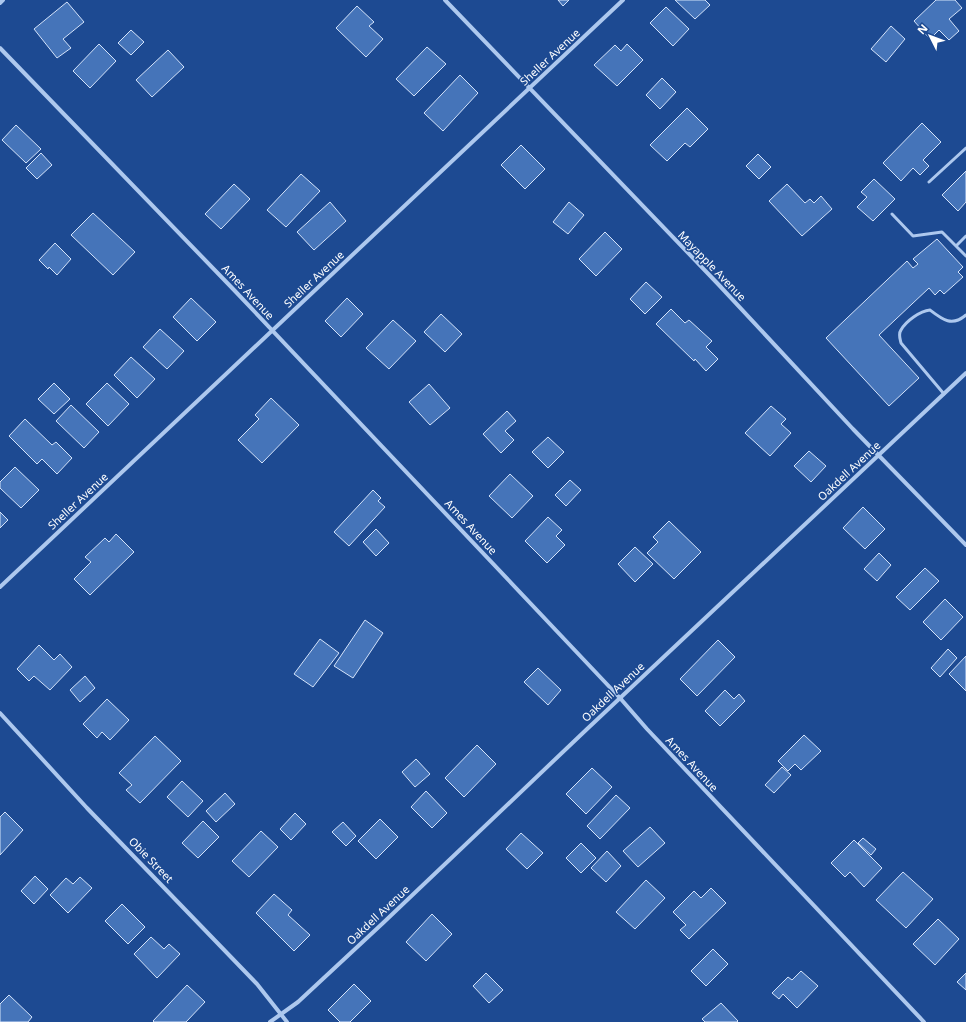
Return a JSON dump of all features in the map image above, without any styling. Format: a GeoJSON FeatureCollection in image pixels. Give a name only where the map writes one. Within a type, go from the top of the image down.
{"type":"FeatureCollection","features":[{"type":"Feature","properties":{"kind":"street"},"geometry":{"type":"LineString","coordinates":[[0,3],[3,0]]}},
{"type":"Feature","properties":{"kind":"street","name":"Mayapple Avenue"},"geometry":{"type":"LineString","coordinates":[[445,0],[713,279],[853,429],[966,545]]}},
{"type":"Feature","properties":{"kind":"street","name":"Sheller Avenue"},"geometry":{"type":"LineString","coordinates":[[0,587],[623,0]]}},
{"type":"Feature","properties":{"kind":"street","name":"Ames Avenue"},"geometry":{"type":"LineString","coordinates":[[0,48],[272,331],[620,698],[647,729],[924,1022]]}},
{"type":"Feature","properties":{"kind":"street","name":"Oakdell Avenue"},"geometry":{"type":"LineString","coordinates":[[270,1022],[298,1002],[383,923],[580,735],[966,373]]}},
{"type":"Feature","properties":{"kind":"street","name":"Obie Street"},"geometry":{"type":"LineString","coordinates":[[0,713],[88,808],[251,978],[287,1022]]}},
{"type":"Feature","properties":{"kind":"lane"},"geometry":{"type":"LineString","coordinates":[[928,182],[966,148]]}},
{"type":"Feature","properties":{"kind":"lane"},"geometry":{"type":"LineString","coordinates":[[892,214],[913,236],[942,232],[966,256]]}},
{"type":"Feature","properties":{"kind":"lane"},"geometry":{"type":"LineString","coordinates":[[956,246],[966,236]]}},
{"type":"Feature","properties":{"kind":"lane"},"geometry":{"type":"LineString","coordinates":[[944,394],[901,343],[899,335],[901,330],[908,322],[923,310],[930,310],[940,317],[952,322],[960,321],[966,315]]}},
{"type":"Feature","properties":{"kind":"building"},"geometry":{"type":"Polygon","coordinates":[[[558,0],[569,0],[563,6],[558,0]]]}},
{"type":"Feature","properties":{"kind":"building"},"geometry":{"type":"Polygon","coordinates":[[[675,0],[705,0],[710,5],[695,19],[675,0]]]}},
{"type":"Feature","properties":{"kind":"building"},"geometry":{"type":"Polygon","coordinates":[[[936,0],[955,0],[962,8],[949,19],[959,31],[949,40],[939,30],[930,39],[914,21],[936,0]]]}},
{"type":"Feature","properties":{"kind":"building"},"geometry":{"type":"Polygon","coordinates":[[[67,2],[84,22],[63,39],[71,48],[57,58],[34,29],[67,2]]]}},
{"type":"Feature","properties":{"kind":"building"},"geometry":{"type":"Polygon","coordinates":[[[357,6],[374,22],[369,26],[383,39],[366,57],[336,28],[357,6]]]}},
{"type":"Feature","properties":{"kind":"building"},"geometry":{"type":"Polygon","coordinates":[[[666,7],[689,29],[673,46],[650,23],[666,7]]]}},
{"type":"Feature","properties":{"kind":"building"},"geometry":{"type":"Polygon","coordinates":[[[891,26],[905,39],[886,62],[871,49],[891,26]]]}},
{"type":"Feature","properties":{"kind":"building"},"geometry":{"type":"Polygon","coordinates":[[[131,30],[144,42],[131,55],[118,43],[131,30]]]}},
{"type":"Feature","properties":{"kind":"building"},"geometry":{"type":"Polygon","coordinates":[[[99,44],[116,61],[90,88],[73,71],[99,44]]]}},
{"type":"Feature","properties":{"kind":"building"},"geometry":{"type":"Polygon","coordinates":[[[627,44],[643,60],[617,86],[594,65],[615,45],[621,51],[627,44]]]}},
{"type":"Feature","properties":{"kind":"building"},"geometry":{"type":"Polygon","coordinates":[[[427,47],[446,64],[414,96],[396,79],[427,47]]]}},
{"type":"Feature","properties":{"kind":"building"},"geometry":{"type":"Polygon","coordinates":[[[168,50],[184,67],[152,97],[136,80],[168,50]]]}},
{"type":"Feature","properties":{"kind":"building"},"geometry":{"type":"Polygon","coordinates":[[[460,75],[478,93],[443,131],[424,113],[460,75]]]}},
{"type":"Feature","properties":{"kind":"building"},"geometry":{"type":"Polygon","coordinates":[[[662,78],[676,92],[660,109],[646,95],[662,78]]]}},
{"type":"Feature","properties":{"kind":"building"},"geometry":{"type":"Polygon","coordinates":[[[687,108],[708,129],[690,147],[685,143],[667,161],[650,145],[687,108]]]}},
{"type":"Feature","properties":{"kind":"building"},"geometry":{"type":"Polygon","coordinates":[[[922,123],[941,142],[923,160],[929,166],[920,175],[913,168],[901,181],[883,163],[922,123]]]}},
{"type":"Feature","properties":{"kind":"building"},"geometry":{"type":"Polygon","coordinates":[[[16,125],[41,149],[26,163],[2,140],[16,125]]]}},
{"type":"Feature","properties":{"kind":"building"},"geometry":{"type":"Polygon","coordinates":[[[521,145],[545,169],[525,189],[501,165],[521,145]]]}},
{"type":"Feature","properties":{"kind":"building"},"geometry":{"type":"Polygon","coordinates":[[[41,153],[52,165],[37,179],[26,168],[41,153]]]}},
{"type":"Feature","properties":{"kind":"building"},"geometry":{"type":"Polygon","coordinates":[[[758,154],[771,167],[759,179],[746,166],[758,154]]]}},
{"type":"Feature","properties":{"kind":"building"},"geometry":{"type":"Polygon","coordinates":[[[966,171],[966,202],[958,211],[942,195],[966,171]]]}},
{"type":"Feature","properties":{"kind":"building"},"geometry":{"type":"Polygon","coordinates":[[[301,174],[320,191],[286,227],[267,210],[301,174]]]}},
{"type":"Feature","properties":{"kind":"building"},"geometry":{"type":"Polygon","coordinates":[[[874,179],[895,199],[873,221],[857,207],[867,197],[861,192],[874,179]]]}},
{"type":"Feature","properties":{"kind":"building"},"geometry":{"type":"Polygon","coordinates":[[[234,184],[250,199],[221,229],[205,214],[234,184]]]}},
{"type":"Feature","properties":{"kind":"building"},"geometry":{"type":"Polygon","coordinates":[[[787,184],[805,203],[810,199],[814,203],[821,196],[832,209],[802,236],[769,201],[787,184]]]}},
{"type":"Feature","properties":{"kind":"building"},"geometry":{"type":"Polygon","coordinates":[[[330,202],[346,221],[314,250],[297,232],[330,202]]]}},
{"type":"Feature","properties":{"kind":"building"},"geometry":{"type":"Polygon","coordinates":[[[569,202],[584,215],[568,234],[553,222],[569,202]]]}},
{"type":"Feature","properties":{"kind":"building"},"geometry":{"type":"Polygon","coordinates":[[[93,213],[135,252],[113,275],[71,235],[93,213]]]}},
{"type":"Feature","properties":{"kind":"building"},"geometry":{"type":"Polygon","coordinates":[[[605,232],[622,249],[596,276],[579,259],[605,232]]]}},
{"type":"Feature","properties":{"kind":"building"},"geometry":{"type":"Polygon","coordinates":[[[937,239],[963,267],[958,272],[963,277],[944,294],[940,290],[935,295],[929,288],[879,335],[919,378],[889,406],[826,338],[907,261],[913,268],[918,264],[913,259],[937,239]]]}},
{"type":"Feature","properties":{"kind":"building"},"geometry":{"type":"Polygon","coordinates":[[[55,243],[71,259],[57,275],[39,260],[55,243]]]}},
{"type":"Feature","properties":{"kind":"building"},"geometry":{"type":"Polygon","coordinates":[[[646,282],[662,297],[645,314],[630,299],[646,282]]]}},
{"type":"Feature","properties":{"kind":"building"},"geometry":{"type":"Polygon","coordinates":[[[191,298],[216,322],[197,341],[173,317],[191,298]]]}},
{"type":"Feature","properties":{"kind":"building"},"geometry":{"type":"Polygon","coordinates":[[[347,298],[363,314],[341,337],[325,321],[347,298]]]}},
{"type":"Feature","properties":{"kind":"building"},"geometry":{"type":"Polygon","coordinates":[[[671,309],[685,323],[689,320],[712,341],[706,347],[718,359],[706,371],[695,359],[694,361],[656,324],[671,309]]]}},
{"type":"Feature","properties":{"kind":"building"},"geometry":{"type":"Polygon","coordinates":[[[441,314],[462,334],[445,352],[424,332],[441,314]]]}},
{"type":"Feature","properties":{"kind":"building"},"geometry":{"type":"Polygon","coordinates":[[[393,320],[416,341],[389,369],[366,348],[393,320]]]}},
{"type":"Feature","properties":{"kind":"building"},"geometry":{"type":"Polygon","coordinates":[[[160,329],[184,351],[167,369],[143,347],[160,329]]]}},
{"type":"Feature","properties":{"kind":"building"},"geometry":{"type":"Polygon","coordinates":[[[131,357],[155,379],[137,398],[114,375],[131,357]]]}},
{"type":"Feature","properties":{"kind":"building"},"geometry":{"type":"Polygon","coordinates":[[[54,383],[70,399],[54,414],[38,399],[54,383]]]}},
{"type":"Feature","properties":{"kind":"building"},"geometry":{"type":"Polygon","coordinates":[[[107,383],[129,404],[108,426],[86,404],[107,383]]]}},
{"type":"Feature","properties":{"kind":"building"},"geometry":{"type":"Polygon","coordinates":[[[429,384],[450,408],[430,425],[409,402],[429,384]]]}},
{"type":"Feature","properties":{"kind":"building"},"geometry":{"type":"Polygon","coordinates":[[[271,398],[299,425],[262,463],[238,440],[259,419],[255,415],[271,398]]]}},
{"type":"Feature","properties":{"kind":"building"},"geometry":{"type":"Polygon","coordinates":[[[71,405],[99,432],[84,448],[56,421],[71,405]]]}},
{"type":"Feature","properties":{"kind":"building"},"geometry":{"type":"Polygon","coordinates":[[[771,406],[786,419],[781,424],[791,433],[770,456],[745,433],[771,406]]]}},
{"type":"Feature","properties":{"kind":"building"},"geometry":{"type":"Polygon","coordinates":[[[507,411],[516,421],[505,431],[514,440],[501,453],[483,434],[507,411]]]}},
{"type":"Feature","properties":{"kind":"building"},"geometry":{"type":"Polygon","coordinates":[[[25,419],[52,445],[56,442],[72,458],[57,474],[42,459],[37,464],[9,436],[25,419]]]}},
{"type":"Feature","properties":{"kind":"building"},"geometry":{"type":"Polygon","coordinates":[[[548,437],[564,452],[548,468],[532,452],[548,437]]]}},
{"type":"Feature","properties":{"kind":"building"},"geometry":{"type":"Polygon","coordinates":[[[809,451],[826,466],[811,482],[794,466],[809,451]]]}},
{"type":"Feature","properties":{"kind":"building"},"geometry":{"type":"Polygon","coordinates":[[[15,467],[39,490],[21,508],[0,488],[0,482],[15,467]]]}},
{"type":"Feature","properties":{"kind":"building"},"geometry":{"type":"Polygon","coordinates":[[[510,474],[533,496],[512,518],[489,496],[510,474]]]}},
{"type":"Feature","properties":{"kind":"building"},"geometry":{"type":"Polygon","coordinates":[[[570,480],[581,490],[566,506],[555,495],[570,480]]]}},
{"type":"Feature","properties":{"kind":"building"},"geometry":{"type":"Polygon","coordinates":[[[373,490],[381,498],[378,501],[385,507],[349,546],[334,532],[373,490]]]}},
{"type":"Feature","properties":{"kind":"building"},"geometry":{"type":"Polygon","coordinates":[[[863,507],[885,529],[865,549],[843,528],[863,507]]]}},
{"type":"Feature","properties":{"kind":"building"},"geometry":{"type":"Polygon","coordinates":[[[0,512],[8,520],[0,528],[0,512]]]}},
{"type":"Feature","properties":{"kind":"building"},"geometry":{"type":"Polygon","coordinates":[[[548,517],[562,530],[556,536],[565,545],[547,563],[525,541],[548,517]]]}},
{"type":"Feature","properties":{"kind":"building"},"geometry":{"type":"Polygon","coordinates":[[[669,521],[701,552],[674,579],[647,553],[658,542],[653,537],[669,521]]]}},
{"type":"Feature","properties":{"kind":"building"},"geometry":{"type":"Polygon","coordinates":[[[376,529],[389,543],[376,556],[363,542],[376,529]]]}},
{"type":"Feature","properties":{"kind":"building"},"geometry":{"type":"Polygon","coordinates":[[[116,534],[134,552],[90,595],[74,579],[91,562],[85,557],[105,538],[109,542],[116,534]]]}},
{"type":"Feature","properties":{"kind":"building"},"geometry":{"type":"Polygon","coordinates":[[[635,547],[653,564],[635,582],[618,564],[635,547]]]}},
{"type":"Feature","properties":{"kind":"building"},"geometry":{"type":"Polygon","coordinates":[[[879,553],[891,565],[877,581],[864,569],[879,553]]]}},
{"type":"Feature","properties":{"kind":"building"},"geometry":{"type":"Polygon","coordinates":[[[925,568],[939,581],[910,610],[896,597],[925,568]]]}},
{"type":"Feature","properties":{"kind":"building"},"geometry":{"type":"Polygon","coordinates":[[[945,599],[963,617],[941,640],[923,622],[945,599]]]}},
{"type":"Feature","properties":{"kind":"building"},"geometry":{"type":"Polygon","coordinates":[[[365,620],[383,633],[353,678],[334,666],[365,620]]]}},
{"type":"Feature","properties":{"kind":"building"},"geometry":{"type":"Polygon","coordinates":[[[320,639],[339,653],[313,687],[294,674],[320,639]]]}},
{"type":"Feature","properties":{"kind":"building"},"geometry":{"type":"Polygon","coordinates":[[[718,640],[735,657],[697,696],[680,679],[718,640]]]}},
{"type":"Feature","properties":{"kind":"building"},"geometry":{"type":"Polygon","coordinates":[[[39,645],[54,660],[60,654],[72,667],[50,690],[34,676],[29,681],[17,669],[39,645]]]}},
{"type":"Feature","properties":{"kind":"building"},"geometry":{"type":"Polygon","coordinates":[[[948,649],[957,658],[940,677],[931,668],[948,649]]]}},
{"type":"Feature","properties":{"kind":"building"},"geometry":{"type":"Polygon","coordinates":[[[966,656],[966,691],[949,674],[966,656]]]}},
{"type":"Feature","properties":{"kind":"building"},"geometry":{"type":"Polygon","coordinates":[[[538,668],[561,690],[548,705],[524,682],[538,668]]]}},
{"type":"Feature","properties":{"kind":"building"},"geometry":{"type":"Polygon","coordinates":[[[85,676],[95,688],[80,702],[70,690],[85,676]]]}},
{"type":"Feature","properties":{"kind":"building"},"geometry":{"type":"Polygon","coordinates":[[[725,690],[734,699],[739,694],[745,701],[720,726],[705,711],[725,690]]]}},
{"type":"Feature","properties":{"kind":"building"},"geometry":{"type":"Polygon","coordinates":[[[107,699],[129,720],[110,740],[102,732],[97,738],[83,724],[107,699]]]}},
{"type":"Feature","properties":{"kind":"building"},"geometry":{"type":"Polygon","coordinates":[[[804,735],[821,751],[801,770],[795,764],[788,771],[778,761],[804,735]]]}},
{"type":"Feature","properties":{"kind":"building"},"geometry":{"type":"Polygon","coordinates":[[[155,736],[181,761],[140,803],[126,790],[132,785],[119,773],[155,736]]]}},
{"type":"Feature","properties":{"kind":"building"},"geometry":{"type":"Polygon","coordinates":[[[477,745],[496,764],[464,797],[445,778],[477,745]]]}},
{"type":"Feature","properties":{"kind":"building"},"geometry":{"type":"Polygon","coordinates":[[[416,759],[430,774],[415,787],[402,772],[416,759]]]}},
{"type":"Feature","properties":{"kind":"building"},"geometry":{"type":"Polygon","coordinates":[[[782,767],[791,775],[774,793],[765,785],[782,767]]]}},
{"type":"Feature","properties":{"kind":"building"},"geometry":{"type":"Polygon","coordinates":[[[592,768],[612,787],[586,814],[566,794],[592,768]]]}},
{"type":"Feature","properties":{"kind":"building"},"geometry":{"type":"Polygon","coordinates":[[[182,781],[203,801],[188,817],[167,797],[182,781]]]}},
{"type":"Feature","properties":{"kind":"building"},"geometry":{"type":"Polygon","coordinates":[[[426,791],[447,813],[432,828],[411,807],[426,791]]]}},
{"type":"Feature","properties":{"kind":"building"},"geometry":{"type":"Polygon","coordinates":[[[225,793],[235,804],[216,822],[206,811],[225,793]]]}},
{"type":"Feature","properties":{"kind":"building"},"geometry":{"type":"Polygon","coordinates":[[[616,795],[630,808],[600,839],[587,826],[616,795]]]}},
{"type":"Feature","properties":{"kind":"building"},"geometry":{"type":"Polygon","coordinates":[[[5,812],[23,830],[0,855],[0,817],[5,812]]]}},
{"type":"Feature","properties":{"kind":"building"},"geometry":{"type":"Polygon","coordinates":[[[295,813],[306,824],[291,840],[280,829],[295,813]]]}},
{"type":"Feature","properties":{"kind":"building"},"geometry":{"type":"Polygon","coordinates":[[[380,819],[398,837],[376,859],[358,841],[380,819]]]}},
{"type":"Feature","properties":{"kind":"building"},"geometry":{"type":"Polygon","coordinates":[[[203,821],[219,837],[198,858],[182,843],[203,821]]]}},
{"type":"Feature","properties":{"kind":"building"},"geometry":{"type":"Polygon","coordinates":[[[343,822],[356,836],[346,846],[332,832],[343,822]]]}},
{"type":"Feature","properties":{"kind":"building"},"geometry":{"type":"Polygon","coordinates":[[[650,827],[665,843],[638,867],[623,851],[650,827]]]}},
{"type":"Feature","properties":{"kind":"building"},"geometry":{"type":"Polygon","coordinates":[[[261,831],[278,847],[249,877],[232,861],[261,831]]]}},
{"type":"Feature","properties":{"kind":"building"},"geometry":{"type":"Polygon","coordinates":[[[521,833],[543,853],[527,869],[506,849],[521,833]]]}},
{"type":"Feature","properties":{"kind":"building"},"geometry":{"type":"Polygon","coordinates":[[[863,838],[876,849],[871,855],[858,843],[863,838]]]}},
{"type":"Feature","properties":{"kind":"building"},"geometry":{"type":"Polygon","coordinates":[[[854,840],[882,868],[864,887],[850,872],[845,877],[831,863],[854,840]]]}},
{"type":"Feature","properties":{"kind":"building"},"geometry":{"type":"Polygon","coordinates":[[[581,843],[596,858],[581,873],[566,858],[581,843]]]}},
{"type":"Feature","properties":{"kind":"building"},"geometry":{"type":"Polygon","coordinates":[[[607,851],[621,866],[606,882],[591,868],[607,851]]]}},
{"type":"Feature","properties":{"kind":"building"},"geometry":{"type":"Polygon","coordinates":[[[903,872],[933,899],[906,928],[876,900],[903,872]]]}},
{"type":"Feature","properties":{"kind":"building"},"geometry":{"type":"Polygon","coordinates":[[[35,876],[48,889],[34,904],[21,891],[35,876]]]}},
{"type":"Feature","properties":{"kind":"building"},"geometry":{"type":"Polygon","coordinates":[[[80,877],[92,888],[68,913],[50,895],[66,878],[73,884],[80,877]]]}},
{"type":"Feature","properties":{"kind":"building"},"geometry":{"type":"Polygon","coordinates":[[[646,880],[665,898],[635,929],[616,912],[646,880]]]}},
{"type":"Feature","properties":{"kind":"building"},"geometry":{"type":"Polygon","coordinates":[[[711,888],[726,903],[689,939],[680,930],[686,925],[673,912],[694,891],[701,898],[711,888]]]}},
{"type":"Feature","properties":{"kind":"building"},"geometry":{"type":"Polygon","coordinates":[[[274,894],[292,910],[288,915],[310,935],[294,951],[256,913],[274,894]]]}},
{"type":"Feature","properties":{"kind":"building"},"geometry":{"type":"Polygon","coordinates":[[[122,904],[145,927],[128,944],[105,921],[122,904]]]}},
{"type":"Feature","properties":{"kind":"building"},"geometry":{"type":"Polygon","coordinates":[[[432,914],[452,934],[426,961],[406,942],[432,914]]]}},
{"type":"Feature","properties":{"kind":"building"},"geometry":{"type":"Polygon","coordinates":[[[938,919],[959,939],[935,965],[913,944],[938,919]]]}},
{"type":"Feature","properties":{"kind":"building"},"geometry":{"type":"Polygon","coordinates":[[[151,937],[164,949],[169,944],[180,954],[157,978],[134,954],[151,937]]]}},
{"type":"Feature","properties":{"kind":"building"},"geometry":{"type":"Polygon","coordinates":[[[713,949],[728,964],[706,986],[691,971],[713,949]]]}},
{"type":"Feature","properties":{"kind":"building"},"geometry":{"type":"Polygon","coordinates":[[[801,971],[818,986],[797,1008],[783,994],[779,999],[772,993],[788,977],[792,980],[801,971]]]}},
{"type":"Feature","properties":{"kind":"building"},"geometry":{"type":"Polygon","coordinates":[[[486,973],[503,990],[489,1003],[473,986],[486,973]]]}},
{"type":"Feature","properties":{"kind":"building"},"geometry":{"type":"Polygon","coordinates":[[[966,973],[966,990],[957,982],[966,973]]]}},
{"type":"Feature","properties":{"kind":"building"},"geometry":{"type":"Polygon","coordinates":[[[354,984],[371,1001],[350,1022],[340,1022],[328,1010],[354,984]]]}},
{"type":"Feature","properties":{"kind":"building"},"geometry":{"type":"Polygon","coordinates":[[[187,985],[205,1002],[186,1022],[154,1022],[153,1021],[187,985]]]}},
{"type":"Feature","properties":{"kind":"building"},"geometry":{"type":"Polygon","coordinates":[[[9,995],[32,1017],[28,1022],[0,1022],[0,1004],[9,995]]]}},
{"type":"Feature","properties":{"kind":"building"},"geometry":{"type":"Polygon","coordinates":[[[721,1003],[738,1021],[737,1022],[705,1022],[702,1019],[721,1003]]]}}]}
